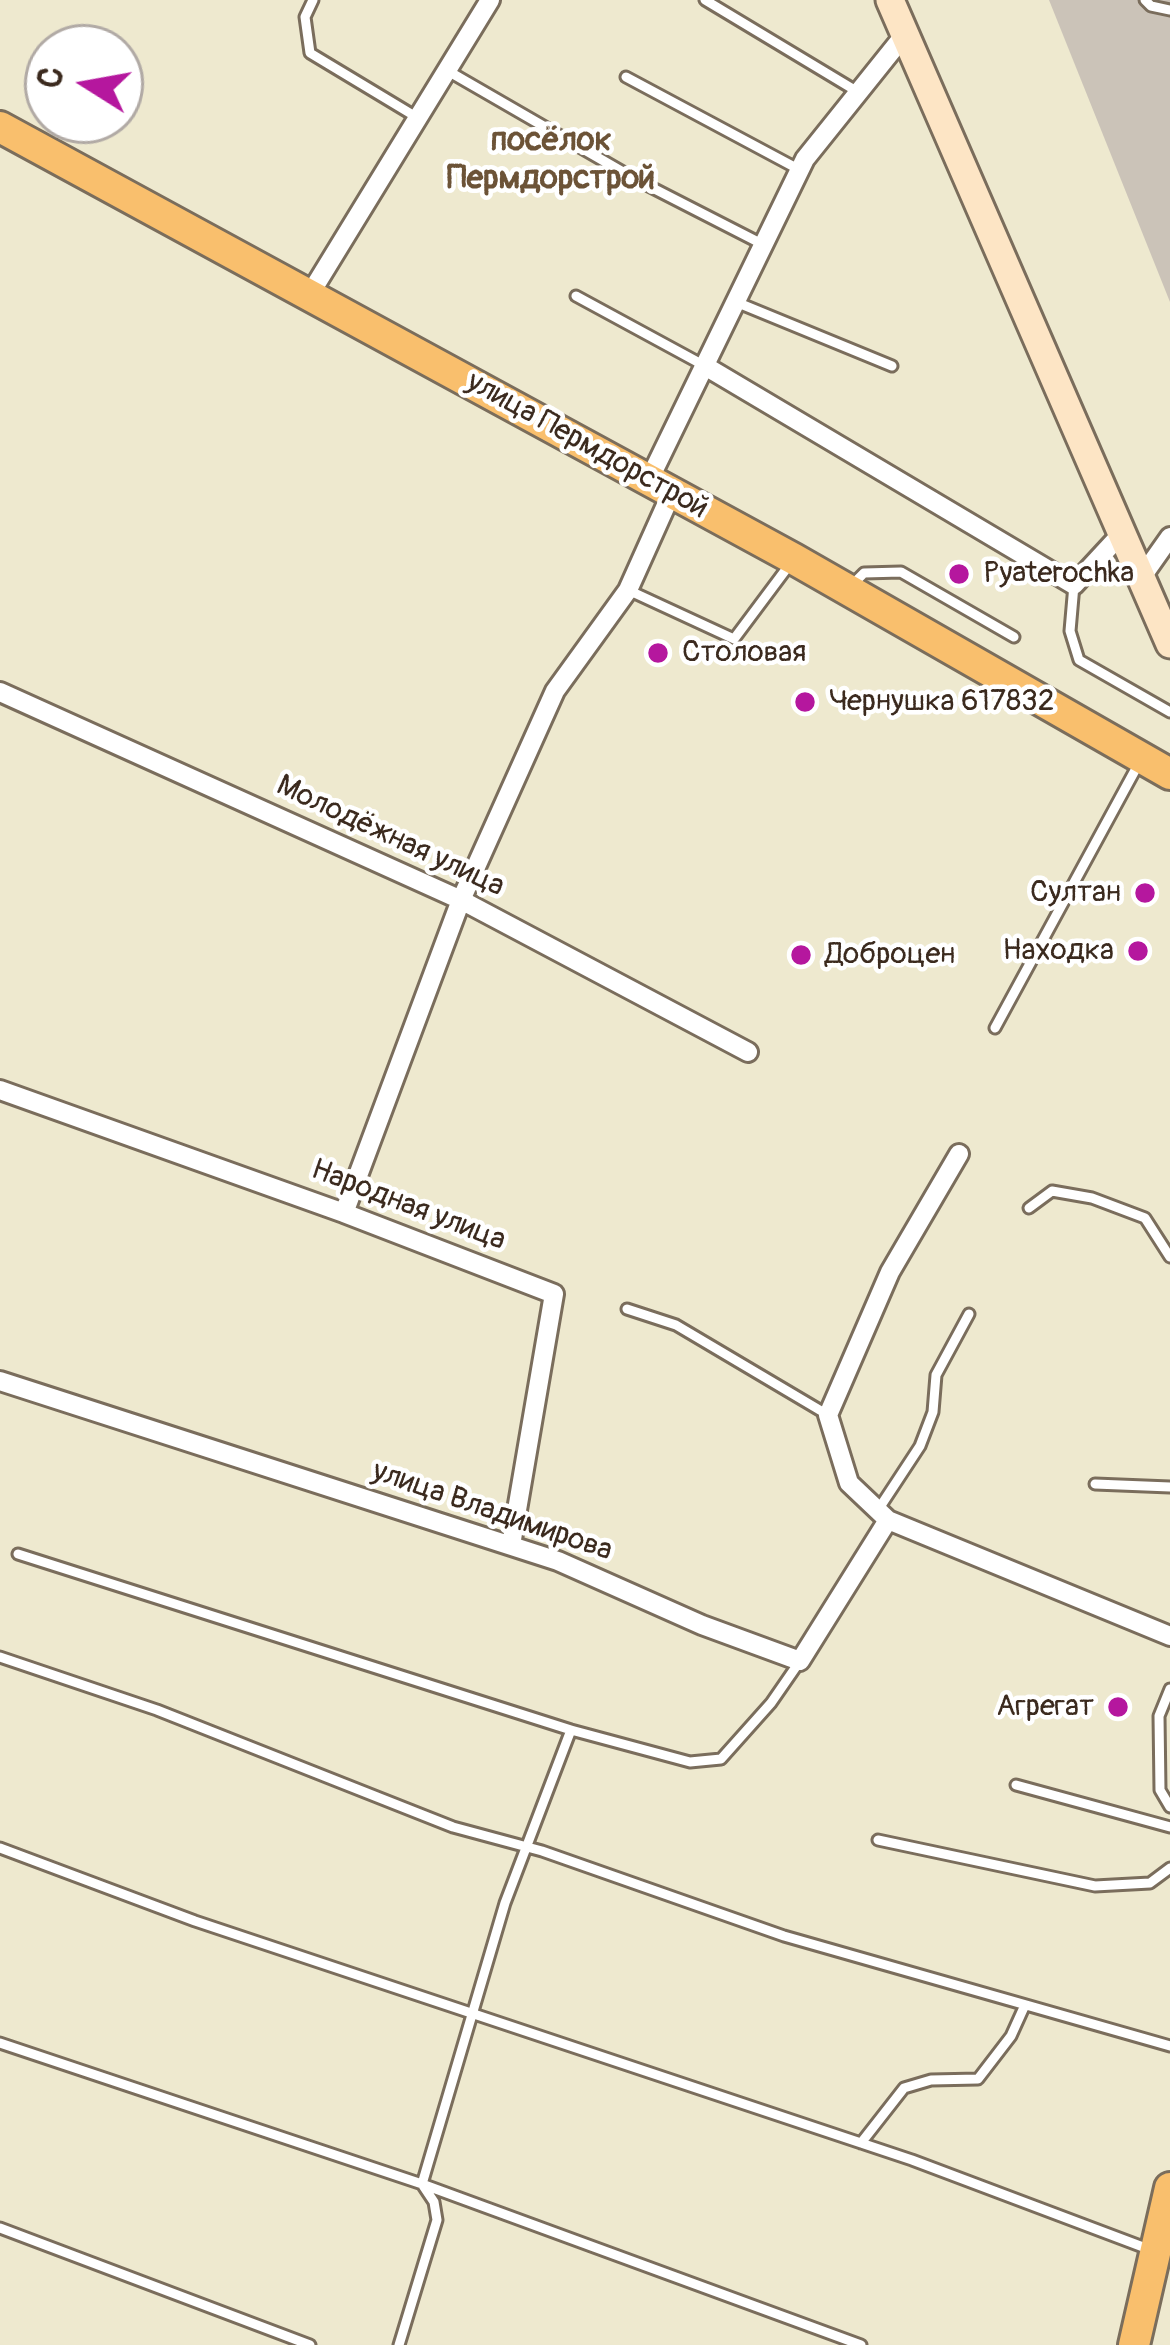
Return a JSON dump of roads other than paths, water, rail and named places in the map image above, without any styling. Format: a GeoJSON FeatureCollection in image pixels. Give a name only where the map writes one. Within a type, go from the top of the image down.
{"type":"FeatureCollection","features":[{"type":"Feature","properties":{"kind":"main road","name":"улица Пермдорстрой"},"geometry":{"type":"LineString","coordinates":[[0,127],[794,559],[1170,774]]}},
{"type":"Feature","properties":{"kind":"main road"},"geometry":{"type":"LineString","coordinates":[[1135,2345],[1170,2188]]}},
{"type":"Feature","properties":{"kind":"street"},"geometry":{"type":"LineString","coordinates":[[310,295],[490,0]]}},
{"type":"Feature","properties":{"kind":"street"},"geometry":{"type":"LineString","coordinates":[[890,0],[1170,644]]}},
{"type":"Feature","properties":{"kind":"street"},"geometry":{"type":"LineString","coordinates":[[344,1213],[461,900],[555,691],[628,590],[705,366],[800,170],[906,33]]}},
{"type":"Feature","properties":{"kind":"street"},"geometry":{"type":"LineString","coordinates":[[705,366],[1074,585],[1123,532]]}},
{"type":"Feature","properties":{"kind":"street"},"geometry":{"type":"LineString","coordinates":[[1141,578],[1170,537]]}},
{"type":"Feature","properties":{"kind":"street","name":"Молодёжная улица"},"geometry":{"type":"LineString","coordinates":[[0,692],[461,900],[748,1052]]}},
{"type":"Feature","properties":{"kind":"street","name":"Народная улица"},"geometry":{"type":"LineString","coordinates":[[0,1090],[554,1294],[511,1546]]}},
{"type":"Feature","properties":{"kind":"street"},"geometry":{"type":"LineString","coordinates":[[959,1154],[890,1272],[828,1415],[849,1483],[883,1515],[1170,1636]]}},
{"type":"Feature","properties":{"kind":"street","name":"улица Владимирова"},"geometry":{"type":"LineString","coordinates":[[0,1381],[558,1561],[702,1625],[800,1661]]}},
{"type":"Feature","properties":{"kind":"street"},"geometry":{"type":"LineString","coordinates":[[800,1661],[883,1515]]}},
{"type":"Feature","properties":{"kind":"lane"},"geometry":{"type":"LineString","coordinates":[[313,0],[305,17],[310,53],[418,118]]}},
{"type":"Feature","properties":{"kind":"lane"},"geometry":{"type":"LineString","coordinates":[[706,0],[858,92]]}},
{"type":"Feature","properties":{"kind":"lane"},"geometry":{"type":"LineString","coordinates":[[1145,0],[1150,6],[1170,10]]}},
{"type":"Feature","properties":{"kind":"lane"},"geometry":{"type":"LineString","coordinates":[[447,70],[635,179],[764,245]]}},
{"type":"Feature","properties":{"kind":"lane"},"geometry":{"type":"LineString","coordinates":[[626,77],[800,170]]}},
{"type":"Feature","properties":{"kind":"lane"},"geometry":{"type":"LineString","coordinates":[[576,296],[705,366]]}},
{"type":"Feature","properties":{"kind":"lane"},"geometry":{"type":"LineString","coordinates":[[736,302],[892,366]]}},
{"type":"Feature","properties":{"kind":"lane"},"geometry":{"type":"LineString","coordinates":[[628,590],[734,639],[794,559]]}},
{"type":"Feature","properties":{"kind":"lane"},"geometry":{"type":"LineString","coordinates":[[848,590],[864,573],[902,572],[1014,637]]}},
{"type":"Feature","properties":{"kind":"lane"},"geometry":{"type":"LineString","coordinates":[[1074,585],[1070,631],[1079,660],[1170,712]]}},
{"type":"Feature","properties":{"kind":"lane"},"geometry":{"type":"LineString","coordinates":[[995,1028],[1142,758]]}},
{"type":"Feature","properties":{"kind":"lane"},"geometry":{"type":"LineString","coordinates":[[1029,1208],[1052,1191],[1092,1198],[1145,1218],[1170,1257]]}},
{"type":"Feature","properties":{"kind":"lane"},"geometry":{"type":"LineString","coordinates":[[627,1310],[676,1325],[828,1415]]}},
{"type":"Feature","properties":{"kind":"lane"},"geometry":{"type":"LineString","coordinates":[[883,1515],[920,1447],[933,1412],[936,1375],[969,1314]]}},
{"type":"Feature","properties":{"kind":"lane"},"geometry":{"type":"LineString","coordinates":[[1095,1484],[1170,1487]]}},
{"type":"Feature","properties":{"kind":"lane"},"geometry":{"type":"LineString","coordinates":[[18,1554],[571,1730],[690,1762],[721,1759],[771,1703],[800,1661]]}},
{"type":"Feature","properties":{"kind":"lane"},"geometry":{"type":"LineString","coordinates":[[0,1658],[157,1710],[453,1827],[527,1847],[784,1936],[1170,2046]]}},
{"type":"Feature","properties":{"kind":"lane"},"geometry":{"type":"LineString","coordinates":[[1170,1689],[1159,1716],[1164,1731],[1160,1790],[1170,1807]]}},
{"type":"Feature","properties":{"kind":"lane"},"geometry":{"type":"LineString","coordinates":[[399,2345],[437,2221],[434,2202],[422,2184],[505,1903],[571,1730]]}},
{"type":"Feature","properties":{"kind":"lane"},"geometry":{"type":"LineString","coordinates":[[1016,1785],[1170,1827]]}},
{"type":"Feature","properties":{"kind":"lane"},"geometry":{"type":"LineString","coordinates":[[878,1840],[1095,1886],[1150,1883],[1170,1868]]}},
{"type":"Feature","properties":{"kind":"lane"},"geometry":{"type":"LineString","coordinates":[[0,1848],[195,1921],[861,2143],[1156,2252]]}},
{"type":"Feature","properties":{"kind":"lane"},"geometry":{"type":"LineString","coordinates":[[861,2143],[904,2088],[932,2080],[978,2079],[1011,2036],[1025,2005]]}},
{"type":"Feature","properties":{"kind":"lane"},"geometry":{"type":"LineString","coordinates":[[0,2043],[422,2184],[861,2345]]}},
{"type":"Feature","properties":{"kind":"lane"},"geometry":{"type":"LineString","coordinates":[[0,2228],[310,2345]]}},
{"type":"Feature","properties":{"kind":"place","name":"Pyaterochka"},"geometry":{"type":"Point","coordinates":[959,574]}},
{"type":"Feature","properties":{"kind":"place","name":"Столовая"},"geometry":{"type":"Point","coordinates":[658,653]}},
{"type":"Feature","properties":{"kind":"place","name":"Чернушка 617832"},"geometry":{"type":"Point","coordinates":[805,702]}},
{"type":"Feature","properties":{"kind":"place","name":"Султан"},"geometry":{"type":"Point","coordinates":[1145,893]}},
{"type":"Feature","properties":{"kind":"place","name":"Находка"},"geometry":{"type":"Point","coordinates":[1138,951]}},
{"type":"Feature","properties":{"kind":"place","name":"Доброцен"},"geometry":{"type":"Point","coordinates":[801,955]}},
{"type":"Feature","properties":{"kind":"place","name":"Агрегат"},"geometry":{"type":"Point","coordinates":[1118,1707]}},
{"type":"Feature","properties":{"kind":"district","name":"посёлок Пермдорстрой"},"geometry":{"type":"Point","coordinates":[551,161]}}]}
